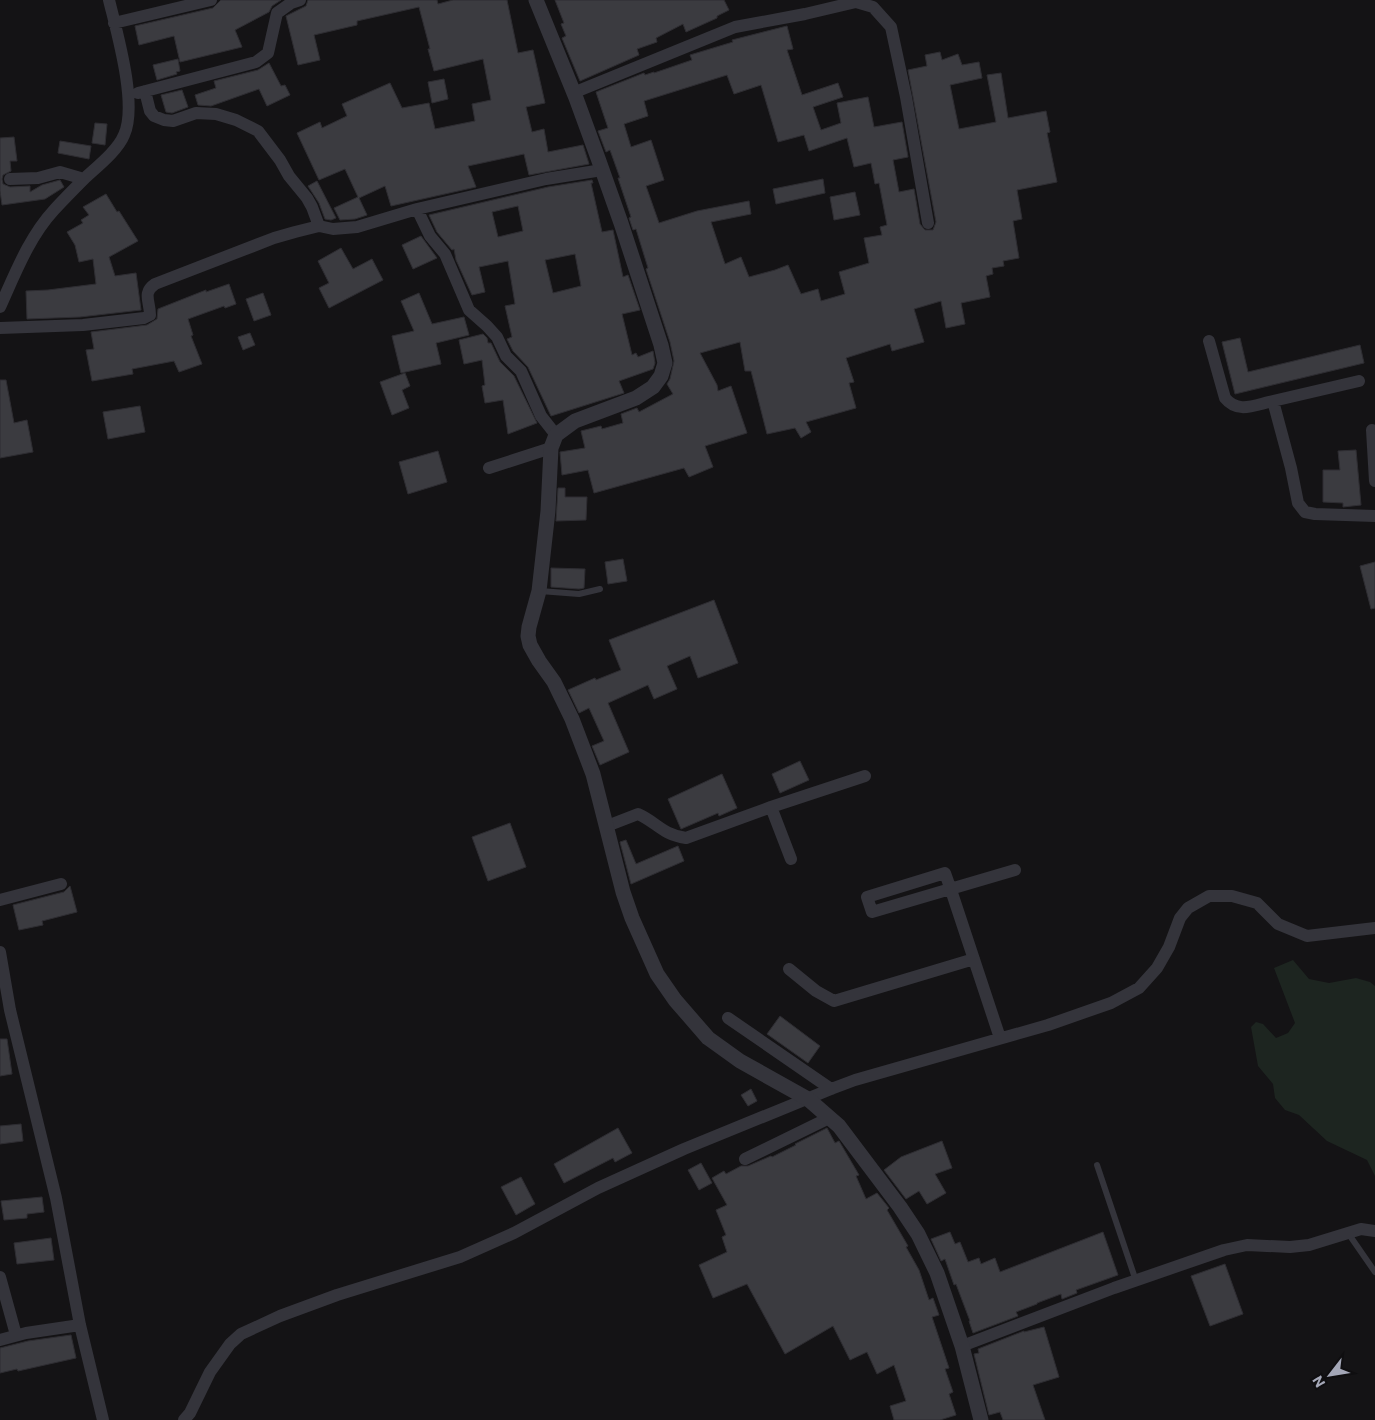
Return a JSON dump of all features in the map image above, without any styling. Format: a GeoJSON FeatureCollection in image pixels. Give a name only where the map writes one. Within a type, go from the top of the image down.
{"type":"FeatureCollection","features":[{"type":"Feature","properties":{"kind":"street"},"geometry":{"type":"LineString","coordinates":[[0,307],[19,264],[37,232],[84,179],[101,164],[124,135],[129,116],[128,96],[117,23],[109,0]]}},
{"type":"Feature","properties":{"kind":"street"},"geometry":{"type":"LineString","coordinates":[[117,23],[211,0]]}},
{"type":"Feature","properties":{"kind":"street"},"geometry":{"type":"LineString","coordinates":[[128,96],[256,62],[268,53],[277,13],[291,3],[300,0]]}},
{"type":"Feature","properties":{"kind":"street"},"geometry":{"type":"LineString","coordinates":[[488,468],[553,442],[575,421],[636,398],[653,387],[661,376],[665,363],[661,345],[621,223],[536,0]]}},
{"type":"Feature","properties":{"kind":"street"},"geometry":{"type":"LineString","coordinates":[[573,93],[735,27],[856,2],[873,7],[891,27],[906,97],[928,223]]}},
{"type":"Feature","properties":{"kind":"street"},"geometry":{"type":"LineString","coordinates":[[145,91],[150,111],[154,116],[164,120],[173,121],[196,113],[210,113],[236,120],[258,131],[280,160],[289,176],[307,198],[319,226]]}},
{"type":"Feature","properties":{"kind":"street"},"geometry":{"type":"LineString","coordinates":[[0,328],[83,325],[144,318],[150,315],[148,288],[274,238],[319,226],[333,229],[357,227],[417,209],[546,179],[602,170]]}},
{"type":"Feature","properties":{"kind":"street"},"geometry":{"type":"LineString","coordinates":[[10,179],[38,178],[60,172],[84,179]]}},
{"type":"Feature","properties":{"kind":"street"},"geometry":{"type":"LineString","coordinates":[[417,209],[430,236],[445,254],[469,310],[497,337],[506,356],[526,379],[553,442],[539,591],[528,636],[530,645],[554,682],[572,719],[594,774],[623,892],[632,918],[657,974],[675,1000],[708,1038],[740,1061],[808,1099],[839,1126],[900,1207],[918,1234],[937,1272],[962,1346],[981,1420]]}},
{"type":"Feature","properties":{"kind":"street"},"geometry":{"type":"LineString","coordinates":[[1209,341],[1225,398],[1231,405],[1240,408],[1359,381]]}},
{"type":"Feature","properties":{"kind":"street"},"geometry":{"type":"LineString","coordinates":[[1273,401],[1291,468],[1298,503],[1305,512],[1375,516]]}},
{"type":"Feature","properties":{"kind":"street"},"geometry":{"type":"LineString","coordinates":[[1372,430],[1375,481]]}},
{"type":"Feature","properties":{"kind":"street"},"geometry":{"type":"LineString","coordinates":[[607,826],[638,814],[649,819],[667,833],[686,838],[865,776]]}},
{"type":"Feature","properties":{"kind":"street"},"geometry":{"type":"LineString","coordinates":[[771,807],[791,859]]}},
{"type":"Feature","properties":{"kind":"street"},"geometry":{"type":"LineString","coordinates":[[1000,1038],[951,890],[945,873],[867,897],[872,912],[951,890],[1015,870]]}},
{"type":"Feature","properties":{"kind":"street"},"geometry":{"type":"LineString","coordinates":[[0,900],[61,884]]}},
{"type":"Feature","properties":{"kind":"street"},"geometry":{"type":"LineString","coordinates":[[184,1420],[190,1413],[210,1372],[230,1344],[241,1334],[280,1316],[337,1295],[460,1257],[514,1232],[598,1188],[684,1149],[831,1088],[1048,1024],[1111,1003],[1139,988],[1157,968],[1169,947],[1180,918],[1188,908],[1209,896],[1232,896],[1257,904],[1278,924],[1307,936],[1375,928]]}},
{"type":"Feature","properties":{"kind":"street"},"geometry":{"type":"LineString","coordinates":[[0,952],[5,1011],[56,1198],[80,1325],[103,1420]]}},
{"type":"Feature","properties":{"kind":"street"},"geometry":{"type":"LineString","coordinates":[[789,969],[821,994],[834,1001],[974,959]]}},
{"type":"Feature","properties":{"kind":"street"},"geometry":{"type":"LineString","coordinates":[[728,1018],[831,1088]]}},
{"type":"Feature","properties":{"kind":"street"},"geometry":{"type":"LineString","coordinates":[[745,1158],[830,1118]]}},
{"type":"Feature","properties":{"kind":"street"},"geometry":{"type":"LineString","coordinates":[[962,1346],[1114,1288],[1224,1250],[1247,1245],[1290,1247],[1309,1245],[1347,1232],[1361,1230],[1375,1232]]}},
{"type":"Feature","properties":{"kind":"street"},"geometry":{"type":"LineString","coordinates":[[0,1278],[16,1335]]}},
{"type":"Feature","properties":{"kind":"street"},"geometry":{"type":"LineString","coordinates":[[0,1340],[16,1335],[80,1325]]}},
{"type":"Feature","properties":{"kind":"lane"},"geometry":{"type":"LineString","coordinates":[[539,591],[579,594],[600,589]]}},
{"type":"Feature","properties":{"kind":"lane"},"geometry":{"type":"LineString","coordinates":[[1097,1165],[1135,1281]]}},
{"type":"Feature","properties":{"kind":"lane"},"geometry":{"type":"LineString","coordinates":[[1347,1232],[1375,1272]]}},
{"type":"Feature","properties":{"kind":"shaded area"},"geometry":{"type":"Polygon","coordinates":[[[1293,960],[1309,979],[1329,983],[1356,978],[1370,982],[1375,986],[1375,1176],[1367,1160],[1327,1141],[1299,1115],[1285,1110],[1275,1098],[1273,1084],[1258,1066],[1251,1027],[1256,1022],[1263,1024],[1276,1038],[1288,1033],[1295,1023],[1274,968],[1293,960]]]}},
{"type":"Feature","properties":{"kind":"building"},"geometry":{"type":"Polygon","coordinates":[[[221,0],[281,0],[272,6],[269,12],[235,30],[242,47],[180,62],[174,36],[139,45],[135,26],[213,8],[221,0]]]}},
{"type":"Feature","properties":{"kind":"building"},"geometry":{"type":"Polygon","coordinates":[[[308,0],[437,0],[438,4],[453,0],[507,0],[518,53],[533,50],[545,103],[526,107],[532,132],[544,129],[548,152],[583,145],[589,164],[529,175],[524,154],[468,166],[476,187],[391,206],[385,186],[359,198],[367,215],[355,219],[340,220],[334,208],[358,197],[345,169],[319,180],[297,133],[320,122],[322,128],[347,116],[342,104],[390,83],[402,108],[429,103],[435,129],[475,121],[472,104],[491,100],[483,59],[434,71],[419,7],[357,21],[357,25],[314,35],[320,60],[298,65],[286,16],[306,6],[308,0]]]}},
{"type":"Feature","properties":{"kind":"building"},"geometry":{"type":"Polygon","coordinates":[[[555,0],[724,0],[729,10],[717,16],[717,18],[686,32],[683,24],[656,38],[657,42],[637,49],[639,55],[580,81],[562,38],[566,36],[561,24],[564,23],[555,0]]]}},
{"type":"Feature","properties":{"kind":"building"},"geometry":{"type":"Polygon","coordinates":[[[787,26],[793,49],[787,50],[802,95],[838,83],[843,97],[813,107],[821,130],[841,123],[837,103],[868,97],[874,127],[902,122],[908,157],[893,160],[899,192],[914,189],[920,224],[925,230],[933,230],[936,222],[908,70],[927,66],[925,55],[940,52],[942,60],[958,54],[962,65],[979,62],[982,78],[950,85],[959,129],[996,122],[987,75],[1001,73],[1008,118],[1046,111],[1050,132],[1047,133],[1057,182],[1017,190],[1022,219],[1013,221],[1019,258],[1003,261],[1004,266],[992,268],[993,274],[986,276],[990,297],[961,303],[965,324],[946,328],[941,301],[914,309],[924,342],[892,351],[890,344],[846,358],[854,382],[849,383],[856,408],[806,422],[811,432],[801,438],[795,428],[767,434],[751,371],[745,371],[740,342],[700,353],[717,385],[718,391],[731,386],[747,433],[705,446],[713,467],[689,477],[684,468],[594,493],[588,470],[562,475],[560,452],[585,448],[581,431],[601,426],[602,429],[623,423],[621,414],[637,408],[639,412],[673,394],[667,384],[674,361],[636,229],[633,230],[629,218],[631,217],[618,178],[620,178],[610,150],[606,152],[598,131],[608,128],[596,92],[644,73],[645,75],[654,73],[692,60],[690,55],[733,42],[732,40],[787,26]],[[727,75],[644,101],[648,116],[624,124],[631,147],[651,140],[664,180],[646,186],[659,223],[697,211],[749,201],[751,214],[711,222],[725,264],[741,257],[749,277],[788,265],[801,294],[818,289],[821,301],[845,294],[839,272],[869,263],[864,238],[882,235],[880,227],[887,225],[879,183],[875,184],[871,163],[854,167],[847,138],[809,151],[804,135],[778,142],[761,85],[734,94],[727,75]]]}},
{"type":"Feature","properties":{"kind":"building"},"geometry":{"type":"Polygon","coordinates":[[[178,59],[180,71],[176,72],[177,74],[157,80],[153,65],[178,59]]]}},
{"type":"Feature","properties":{"kind":"building"},"geometry":{"type":"Polygon","coordinates":[[[269,63],[281,86],[285,85],[290,95],[267,106],[259,89],[211,106],[198,105],[195,95],[216,88],[214,81],[258,70],[269,63]]]}},
{"type":"Feature","properties":{"kind":"building"},"geometry":{"type":"Polygon","coordinates":[[[444,79],[448,99],[432,103],[428,82],[444,79]]]}},
{"type":"Feature","properties":{"kind":"building"},"geometry":{"type":"Polygon","coordinates":[[[182,90],[188,107],[172,113],[166,112],[161,95],[182,90]]]}},
{"type":"Feature","properties":{"kind":"building"},"geometry":{"type":"Polygon","coordinates":[[[95,123],[107,124],[105,145],[92,143],[95,123]]]}},
{"type":"Feature","properties":{"kind":"building"},"geometry":{"type":"Polygon","coordinates":[[[14,137],[17,161],[10,161],[11,171],[3,175],[3,184],[10,187],[30,186],[30,192],[42,185],[60,180],[64,187],[45,199],[2,205],[0,191],[0,138],[14,137]]]}},
{"type":"Feature","properties":{"kind":"building"},"geometry":{"type":"Polygon","coordinates":[[[60,141],[91,146],[89,159],[58,153],[60,141]]]}},
{"type":"Feature","properties":{"kind":"building"},"geometry":{"type":"Polygon","coordinates":[[[823,179],[825,193],[776,204],[773,189],[823,179]]]}},
{"type":"Feature","properties":{"kind":"building"},"geometry":{"type":"Polygon","coordinates":[[[592,180],[593,183],[591,183],[602,232],[613,230],[623,277],[628,275],[640,310],[622,314],[632,355],[636,353],[638,357],[653,351],[655,363],[653,369],[619,381],[624,393],[551,416],[528,367],[513,351],[507,339],[512,337],[505,306],[515,304],[508,261],[479,267],[485,292],[472,295],[456,260],[454,249],[452,250],[437,232],[429,215],[548,187],[592,180]],[[518,206],[492,212],[498,237],[523,231],[518,206]],[[575,254],[545,260],[553,293],[581,286],[575,254]]]}},
{"type":"Feature","properties":{"kind":"building"},"geometry":{"type":"Polygon","coordinates":[[[317,181],[336,218],[331,220],[325,219],[319,203],[308,186],[317,181]]]}},
{"type":"Feature","properties":{"kind":"building"},"geometry":{"type":"Polygon","coordinates":[[[855,192],[860,215],[834,220],[830,197],[855,192]]]}},
{"type":"Feature","properties":{"kind":"building"},"geometry":{"type":"Polygon","coordinates":[[[106,194],[138,241],[109,257],[115,276],[136,273],[141,310],[80,317],[27,319],[26,291],[96,284],[93,259],[79,262],[75,245],[67,232],[83,223],[81,220],[89,215],[83,207],[106,194]]]}},
{"type":"Feature","properties":{"kind":"building"},"geometry":{"type":"Polygon","coordinates":[[[421,236],[437,258],[413,269],[402,245],[421,236]]]}},
{"type":"Feature","properties":{"kind":"building"},"geometry":{"type":"Polygon","coordinates":[[[341,248],[353,269],[372,259],[383,280],[329,308],[319,288],[329,283],[318,261],[341,248]]]}},
{"type":"Feature","properties":{"kind":"building"},"geometry":{"type":"Polygon","coordinates":[[[229,284],[236,304],[225,308],[224,306],[188,319],[193,335],[191,336],[202,364],[179,372],[174,361],[132,369],[133,374],[92,381],[86,350],[94,349],[91,332],[147,325],[157,319],[158,309],[206,290],[206,292],[229,284]]]}},
{"type":"Feature","properties":{"kind":"building"},"geometry":{"type":"Polygon","coordinates":[[[263,293],[271,315],[254,321],[246,299],[263,293]]]}},
{"type":"Feature","properties":{"kind":"building"},"geometry":{"type":"Polygon","coordinates":[[[419,293],[432,324],[464,317],[469,335],[436,343],[441,364],[401,373],[392,336],[414,331],[401,301],[419,293]]]}},
{"type":"Feature","properties":{"kind":"building"},"geometry":{"type":"Polygon","coordinates":[[[250,333],[255,345],[243,350],[238,337],[250,333]]]}},
{"type":"Feature","properties":{"kind":"building"},"geometry":{"type":"Polygon","coordinates":[[[483,334],[487,338],[488,343],[491,343],[500,362],[514,376],[537,423],[508,434],[503,400],[485,403],[482,386],[485,385],[482,360],[464,364],[459,340],[483,334]]]}},
{"type":"Feature","properties":{"kind":"building"},"geometry":{"type":"Polygon","coordinates":[[[1240,338],[1248,372],[1360,345],[1364,363],[1235,394],[1222,342],[1240,338]]]}},
{"type":"Feature","properties":{"kind":"building"},"geometry":{"type":"Polygon","coordinates":[[[405,373],[410,386],[402,390],[409,408],[392,415],[380,382],[405,373]]]}},
{"type":"Feature","properties":{"kind":"building"},"geometry":{"type":"Polygon","coordinates":[[[0,380],[6,380],[14,423],[27,420],[33,452],[0,458],[0,380]]]}},
{"type":"Feature","properties":{"kind":"building"},"geometry":{"type":"Polygon","coordinates":[[[140,406],[145,432],[108,439],[103,412],[140,406]]]}},
{"type":"Feature","properties":{"kind":"building"},"geometry":{"type":"Polygon","coordinates":[[[1356,450],[1361,505],[1343,507],[1343,503],[1323,502],[1323,470],[1340,470],[1338,451],[1356,450]]]}},
{"type":"Feature","properties":{"kind":"building"},"geometry":{"type":"Polygon","coordinates":[[[438,451],[447,482],[408,494],[399,462],[438,451]]]}},
{"type":"Feature","properties":{"kind":"building"},"geometry":{"type":"Polygon","coordinates":[[[558,488],[565,488],[565,497],[587,497],[586,520],[556,521],[558,488]]]}},
{"type":"Feature","properties":{"kind":"building"},"geometry":{"type":"Polygon","coordinates":[[[623,559],[627,581],[608,584],[605,562],[623,559]]]}},
{"type":"Feature","properties":{"kind":"building"},"geometry":{"type":"Polygon","coordinates":[[[1375,562],[1375,608],[1371,609],[1360,566],[1375,562]]]}},
{"type":"Feature","properties":{"kind":"building"},"geometry":{"type":"Polygon","coordinates":[[[551,568],[585,569],[584,588],[551,587],[551,568]]]}},
{"type":"Feature","properties":{"kind":"building"},"geometry":{"type":"Polygon","coordinates":[[[714,600],[738,663],[698,678],[690,656],[667,666],[677,689],[654,699],[648,685],[608,703],[629,752],[600,765],[592,746],[604,741],[589,708],[579,713],[568,690],[595,678],[596,680],[621,670],[609,640],[714,600]]]}},
{"type":"Feature","properties":{"kind":"building"},"geometry":{"type":"Polygon","coordinates":[[[800,761],[809,780],[780,793],[772,774],[800,761]]]}},
{"type":"Feature","properties":{"kind":"building"},"geometry":{"type":"Polygon","coordinates":[[[722,774],[737,808],[719,816],[718,813],[681,829],[668,799],[722,774]]]}},
{"type":"Feature","properties":{"kind":"building"},"geometry":{"type":"Polygon","coordinates":[[[510,823],[526,867],[488,881],[472,837],[510,823]]]}},
{"type":"Feature","properties":{"kind":"building"},"geometry":{"type":"Polygon","coordinates":[[[626,840],[636,864],[678,846],[684,861],[631,884],[620,842],[626,840]]]}},
{"type":"Feature","properties":{"kind":"building"},"geometry":{"type":"Polygon","coordinates":[[[70,886],[77,912],[42,921],[43,925],[19,930],[13,905],[64,892],[70,886]]]}},
{"type":"Feature","properties":{"kind":"building"},"geometry":{"type":"Polygon","coordinates":[[[780,1016],[820,1046],[808,1063],[767,1034],[780,1016]]]}},
{"type":"Feature","properties":{"kind":"building"},"geometry":{"type":"Polygon","coordinates":[[[0,1039],[7,1039],[12,1074],[0,1076],[0,1039]]]}},
{"type":"Feature","properties":{"kind":"building"},"geometry":{"type":"Polygon","coordinates":[[[751,1089],[757,1101],[748,1106],[741,1095],[751,1089]]]}},
{"type":"Feature","properties":{"kind":"building"},"geometry":{"type":"Polygon","coordinates":[[[21,1124],[23,1141],[0,1144],[0,1126],[21,1124]]]}},
{"type":"Feature","properties":{"kind":"building"},"geometry":{"type":"Polygon","coordinates":[[[618,1128],[632,1153],[615,1162],[613,1158],[564,1183],[554,1164],[618,1128]]]}},
{"type":"Feature","properties":{"kind":"building"},"geometry":{"type":"Polygon","coordinates":[[[827,1128],[835,1143],[839,1141],[859,1175],[856,1176],[866,1199],[877,1193],[889,1208],[887,1210],[908,1246],[906,1247],[919,1270],[929,1300],[933,1298],[939,1315],[932,1317],[949,1368],[945,1369],[953,1392],[949,1394],[956,1415],[940,1420],[894,1420],[890,1406],[906,1401],[894,1365],[877,1374],[867,1352],[850,1360],[833,1326],[785,1354],[747,1284],[713,1298],[699,1265],[727,1252],[722,1237],[726,1235],[716,1210],[727,1205],[712,1178],[724,1171],[726,1174],[741,1166],[748,1166],[772,1157],[827,1128]]]}},
{"type":"Feature","properties":{"kind":"building"},"geometry":{"type":"Polygon","coordinates":[[[942,1141],[952,1168],[935,1174],[946,1193],[927,1204],[919,1191],[906,1199],[884,1170],[901,1157],[942,1141]]]}},
{"type":"Feature","properties":{"kind":"building"},"geometry":{"type":"Polygon","coordinates":[[[701,1163],[712,1183],[699,1190],[688,1170],[701,1163]]]}},
{"type":"Feature","properties":{"kind":"building"},"geometry":{"type":"Polygon","coordinates":[[[521,1177],[535,1204],[516,1215],[501,1187],[521,1177]]]}},
{"type":"Feature","properties":{"kind":"building"},"geometry":{"type":"Polygon","coordinates":[[[42,1197],[44,1212],[27,1214],[27,1218],[4,1220],[1,1201],[42,1197]]]}},
{"type":"Feature","properties":{"kind":"building"},"geometry":{"type":"Polygon","coordinates":[[[950,1232],[955,1244],[960,1242],[968,1262],[979,1258],[981,1264],[995,1258],[1000,1272],[1103,1232],[1118,1275],[1076,1290],[1077,1293],[1062,1299],[1061,1294],[1037,1303],[1016,1312],[1018,1316],[973,1333],[945,1259],[941,1261],[931,1239],[950,1232]]]}},
{"type":"Feature","properties":{"kind":"building"},"geometry":{"type":"Polygon","coordinates":[[[51,1238],[54,1260],[17,1264],[14,1243],[51,1238]]]}},
{"type":"Feature","properties":{"kind":"building"},"geometry":{"type":"Polygon","coordinates":[[[1225,1264],[1243,1314],[1210,1326],[1191,1276],[1225,1264]]]}},
{"type":"Feature","properties":{"kind":"building"},"geometry":{"type":"Polygon","coordinates":[[[1044,1327],[1059,1377],[1033,1385],[1045,1420],[1003,1420],[1000,1412],[989,1415],[974,1354],[979,1353],[978,1349],[1024,1331],[1044,1327]]]}},
{"type":"Feature","properties":{"kind":"building"},"geometry":{"type":"Polygon","coordinates":[[[71,1335],[76,1358],[18,1371],[17,1369],[0,1373],[0,1348],[28,1341],[71,1335]]]}}]}
